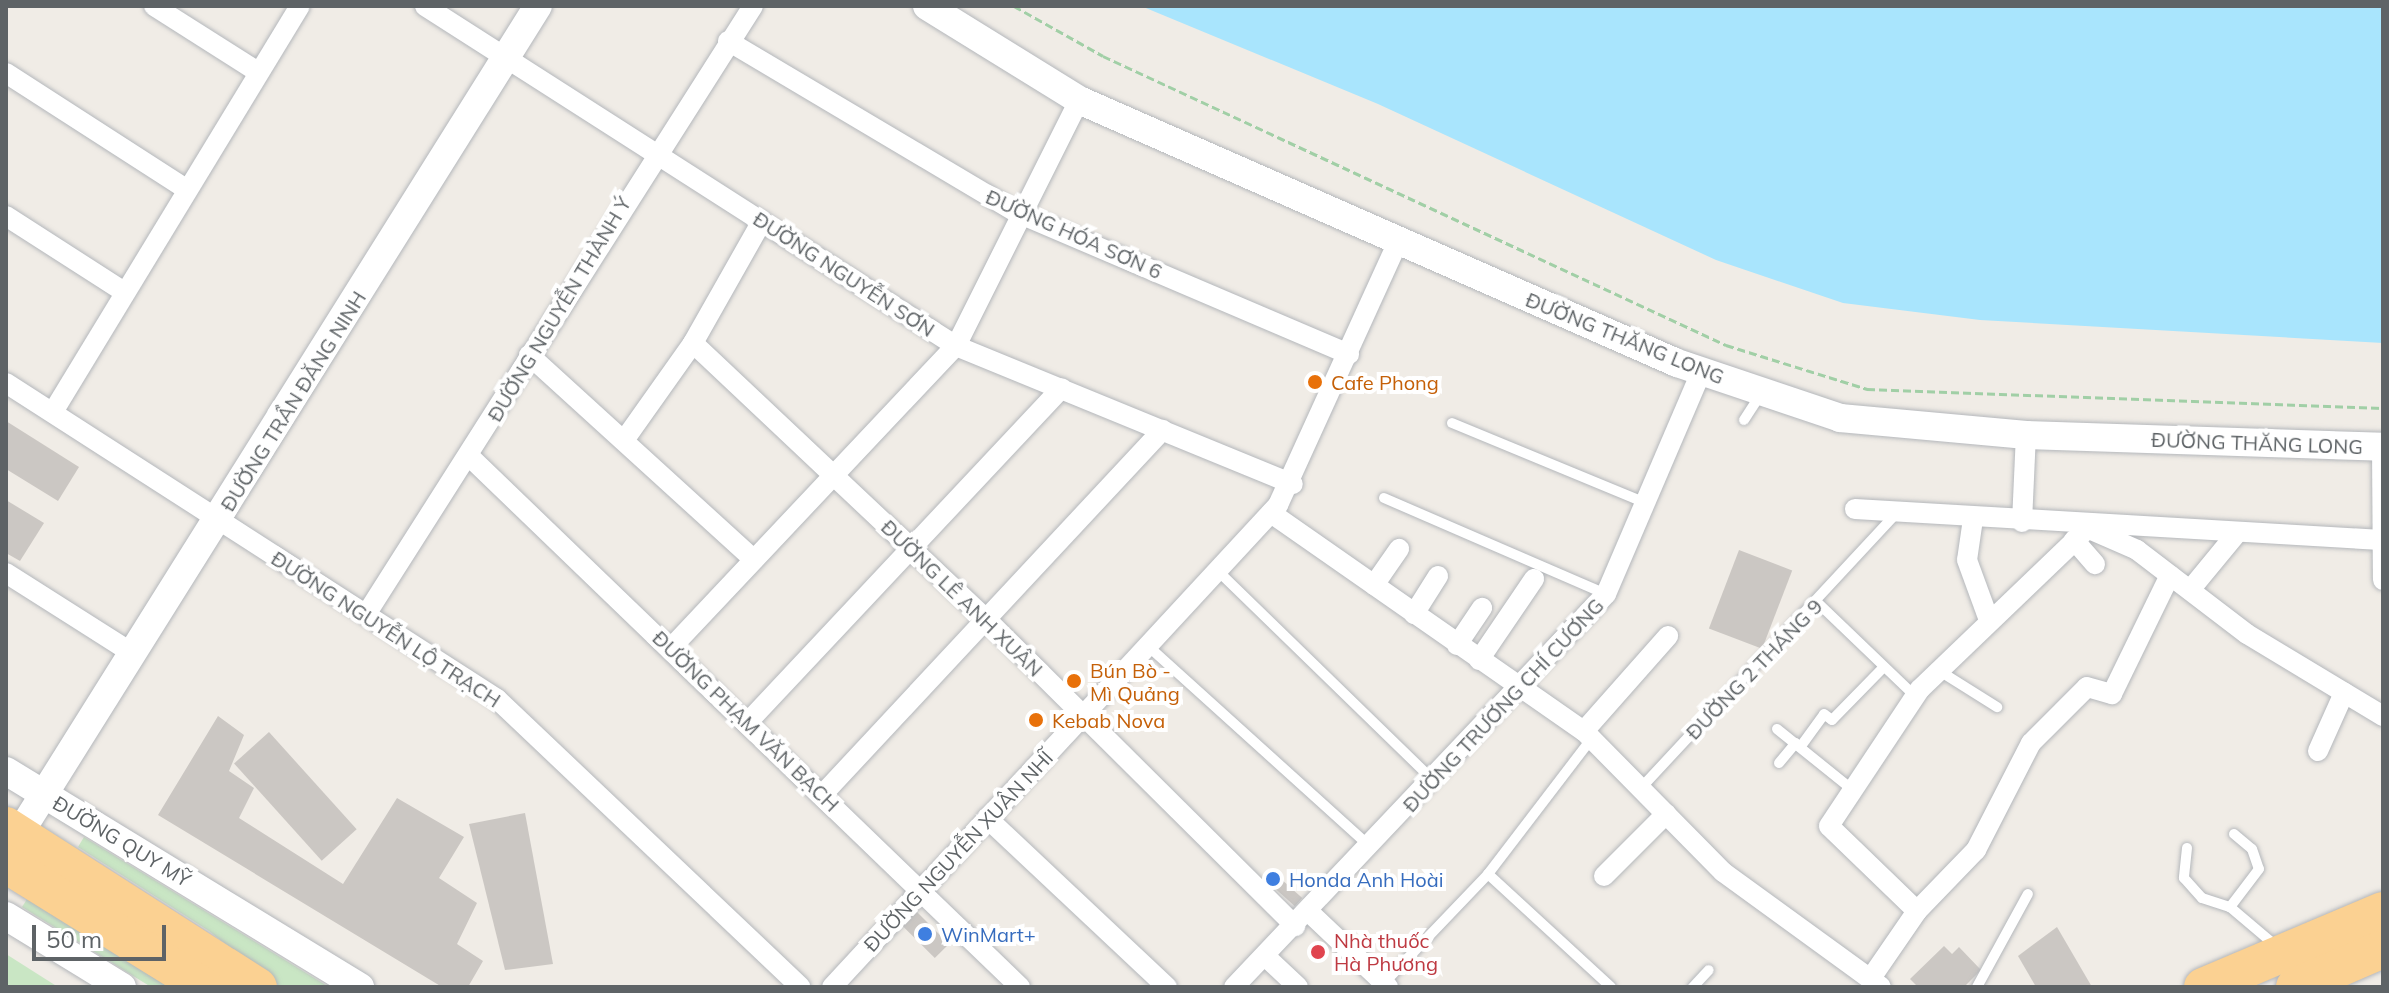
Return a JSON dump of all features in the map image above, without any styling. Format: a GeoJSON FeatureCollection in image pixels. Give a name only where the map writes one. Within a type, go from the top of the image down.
{"type":"FeatureCollection","features":[{"type":"Feature","properties":{"kind":"highway"},"geometry":{"type":"LineString","coordinates":[[10,841],[204,987]]}},
{"type":"Feature","properties":{"kind":"highway"},"geometry":{"type":"LineString","coordinates":[[10,841],[258,987]]}},
{"type":"Feature","properties":{"kind":"highway"},"geometry":{"type":"LineString","coordinates":[[2289,970],[2383,911]]}},
{"type":"Feature","properties":{"kind":"highway"},"geometry":{"type":"LineString","coordinates":[[2203,987],[2383,949]]}},
{"type":"Feature","properties":{"kind":"street"},"geometry":{"type":"LineString","coordinates":[[154,6],[258,72]]}},
{"type":"Feature","properties":{"kind":"street"},"geometry":{"type":"LineString","coordinates":[[53,412],[123,291],[300,6]]}},
{"type":"Feature","properties":{"kind":"street","name":"ĐƯỜNG NGUYỄN SƠN"},"geometry":{"type":"LineString","coordinates":[[425,6],[956,346],[1293,484]]}},
{"type":"Feature","properties":{"kind":"street","name":"ĐƯỜNG TRẦN ĐĂNG NINH"},"geometry":{"type":"LineString","coordinates":[[10,841],[45,794],[135,655],[538,6]]}},
{"type":"Feature","properties":{"kind":"street","name":"ĐƯỜNG NGUYỄN THÀNH Ý"},"geometry":{"type":"LineString","coordinates":[[367,613],[470,457],[529,355],[655,152],[753,6]]}},
{"type":"Feature","properties":{"kind":"street","name":"ĐƯỜNG THĂNG LONG"},"geometry":{"type":"LineString","coordinates":[[927,6],[1079,100],[1701,372],[1856,422],[2026,435],[2382,447]]}},
{"type":"Feature","properties":{"kind":"street","name":"ĐƯỜNG HÓA SƠN 6"},"geometry":{"type":"LineString","coordinates":[[728,41],[1018,213],[1349,354]]}},
{"type":"Feature","properties":{"kind":"street"},"geometry":{"type":"LineString","coordinates":[[6,73],[186,189]]}},
{"type":"Feature","properties":{"kind":"street"},"geometry":{"type":"LineString","coordinates":[[670,649],[956,346],[1018,213],[1079,100]]}},
{"type":"Feature","properties":{"kind":"street"},"geometry":{"type":"LineString","coordinates":[[6,216],[123,291]]}},
{"type":"Feature","properties":{"kind":"street"},"geometry":{"type":"LineString","coordinates":[[625,439],[693,343],[762,221]]}},
{"type":"Feature","properties":{"kind":"street","name":"ĐƯỜNG NGUYỄN XUÂN NHĨ"},"geometry":{"type":"LineString","coordinates":[[832,987],[1271,513],[1293,484],[1398,242]]}},
{"type":"Feature","properties":{"kind":"street","name":"ĐƯỜNG LÊ ANH XUÂN"},"geometry":{"type":"LineString","coordinates":[[693,343],[1302,919]]}},
{"type":"Feature","properties":{"kind":"street"},"geometry":{"type":"LineString","coordinates":[[529,355],[625,439],[754,560]]}},
{"type":"Feature","properties":{"kind":"street","name":"ĐƯỜNG TRƯƠNG CHÍ CƯƠNG"},"geometry":{"type":"LineString","coordinates":[[1234,987],[1434,781],[1606,594],[1701,372]]}},
{"type":"Feature","properties":{"kind":"street","name":"ĐƯỜNG NGUYỄN LỘ TRẠCH"},"geometry":{"type":"LineString","coordinates":[[6,383],[497,699],[800,987]]}},
{"type":"Feature","properties":{"kind":"street"},"geometry":{"type":"LineString","coordinates":[[748,722],[908,546],[1062,388]]}},
{"type":"Feature","properties":{"kind":"street"},"geometry":{"type":"LineString","coordinates":[[823,794],[1163,430]]}},
{"type":"Feature","properties":{"kind":"street"},"geometry":{"type":"LineString","coordinates":[[2022,522],[2026,435]]}},
{"type":"Feature","properties":{"kind":"street"},"geometry":{"type":"LineString","coordinates":[[2382,447],[2383,580]]}},
{"type":"Feature","properties":{"kind":"street","name":"ĐƯỜNG PHẠM VĂN BẠCH"},"geometry":{"type":"LineString","coordinates":[[470,457],[1020,987]]}},
{"type":"Feature","properties":{"kind":"street"},"geometry":{"type":"LineString","coordinates":[[1855,509],[2022,522],[2121,540],[2190,590],[2383,716]]}},
{"type":"Feature","properties":{"kind":"street"},"geometry":{"type":"LineString","coordinates":[[1271,513],[1588,735],[1723,872],[1876,982],[1917,911],[1976,850],[2031,743],[2087,687],[2112,694],[2170,575]]}},
{"type":"Feature","properties":{"kind":"street"},"geometry":{"type":"LineString","coordinates":[[1973,519],[1967,560],[1989,620]]}},
{"type":"Feature","properties":{"kind":"street"},"geometry":{"type":"LineString","coordinates":[[1917,911],[1842,844],[1829,826],[1915,696],[2079,531],[2237,533],[2381,540]]}},
{"type":"Feature","properties":{"kind":"street"},"geometry":{"type":"LineString","coordinates":[[2079,531],[2095,564]]}},
{"type":"Feature","properties":{"kind":"street"},"geometry":{"type":"LineString","coordinates":[[2190,590],[2237,533]]}},
{"type":"Feature","properties":{"kind":"street"},"geometry":{"type":"LineString","coordinates":[[1374,585],[1399,549]]}},
{"type":"Feature","properties":{"kind":"street"},"geometry":{"type":"LineString","coordinates":[[6,573],[135,655]]}},
{"type":"Feature","properties":{"kind":"street"},"geometry":{"type":"LineString","coordinates":[[1414,614],[1438,576]]}},
{"type":"Feature","properties":{"kind":"street"},"geometry":{"type":"LineString","coordinates":[[1479,660],[1534,579]]}},
{"type":"Feature","properties":{"kind":"street"},"geometry":{"type":"LineString","coordinates":[[1457,645],[1482,608]]}},
{"type":"Feature","properties":{"kind":"street"},"geometry":{"type":"LineString","coordinates":[[1588,735],[1668,636]]}},
{"type":"Feature","properties":{"kind":"street"},"geometry":{"type":"LineString","coordinates":[[2318,751],[2344,693]]}},
{"type":"Feature","properties":{"kind":"street","name":"ĐƯỜNG QUY MỸ"},"geometry":{"type":"LineString","coordinates":[[6,771],[360,987]]}},
{"type":"Feature","properties":{"kind":"street"},"geometry":{"type":"LineString","coordinates":[[1604,876],[1666,814]]}},
{"type":"Feature","properties":{"kind":"street"},"geometry":{"type":"LineString","coordinates":[[987,818],[1167,987]]}},
{"type":"Feature","properties":{"kind":"street"},"geometry":{"type":"LineString","coordinates":[[6,916],[122,987]]}},
{"type":"Feature","properties":{"kind":"street"},"geometry":{"type":"LineString","coordinates":[[1302,919],[1386,985]]}},
{"type":"Feature","properties":{"kind":"street"},"geometry":{"type":"LineString","coordinates":[[1265,956],[1298,987]]}},
{"type":"Feature","properties":{"kind":"lane"},"geometry":{"type":"LineString","coordinates":[[1744,420],[1762,392]]}},
{"type":"Feature","properties":{"kind":"lane"},"geometry":{"type":"LineString","coordinates":[[1452,423],[1644,502]]}},
{"type":"Feature","properties":{"kind":"lane"},"geometry":{"type":"LineString","coordinates":[[1384,498],[1606,594]]}},
{"type":"Feature","properties":{"kind":"lane","name":"ĐƯỜNG 2 THÁNG 9"},"geometry":{"type":"LineString","coordinates":[[1641,788],[1818,603],[1896,514]]}},
{"type":"Feature","properties":{"kind":"lane"},"geometry":{"type":"LineString","coordinates":[[1218,571],[1434,781]]}},
{"type":"Feature","properties":{"kind":"lane"},"geometry":{"type":"LineString","coordinates":[[1818,603],[1915,696]]}},
{"type":"Feature","properties":{"kind":"lane"},"geometry":{"type":"LineString","coordinates":[[1148,646],[1371,847]]}},
{"type":"Feature","properties":{"kind":"lane"},"geometry":{"type":"LineString","coordinates":[[1779,763],[1824,714],[1832,720],[1883,668]]}},
{"type":"Feature","properties":{"kind":"lane"},"geometry":{"type":"LineString","coordinates":[[1938,670],[1997,707]]}},
{"type":"Feature","properties":{"kind":"lane"},"geometry":{"type":"LineString","coordinates":[[1777,729],[1854,792]]}},
{"type":"Feature","properties":{"kind":"lane"},"geometry":{"type":"LineString","coordinates":[[1386,985],[1488,874],[1588,735]]}},
{"type":"Feature","properties":{"kind":"lane"},"geometry":{"type":"LineString","coordinates":[[2230,907],[2259,869],[2252,849],[2234,834]]}},
{"type":"Feature","properties":{"kind":"lane"},"geometry":{"type":"LineString","coordinates":[[2187,848],[2184,878],[2202,898],[2230,907],[2289,970]]}},
{"type":"Feature","properties":{"kind":"lane"},"geometry":{"type":"LineString","coordinates":[[1488,874],[1611,987]]}},
{"type":"Feature","properties":{"kind":"lane"},"geometry":{"type":"LineString","coordinates":[[1977,987],[2028,894]]}},
{"type":"Feature","properties":{"kind":"lane"},"geometry":{"type":"LineString","coordinates":[[1693,987],[1709,970]]}},
{"type":"Feature","properties":{"kind":"path"},"geometry":{"type":"LineString","coordinates":[[1014,6],[1103,56],[1726,345],[1867,389],[2383,408]]}},
{"type":"Feature","properties":{"kind":"green space"},"geometry":{"type":"Polygon","coordinates":[[[84,837],[329,987],[278,985],[209,931],[78,847],[84,837]]]}},
{"type":"Feature","properties":{"kind":"green space"},"geometry":{"type":"Polygon","coordinates":[[[29,896],[177,987],[151,987],[22,907],[29,896]]]}},
{"type":"Feature","properties":{"kind":"green space"},"geometry":{"type":"Polygon","coordinates":[[[6,954],[58,987],[6,987],[6,954]]]}},
{"type":"Feature","properties":{"kind":"water"},"geometry":{"type":"Polygon","coordinates":[[[1141,6],[2383,6],[2383,343],[1980,320],[1843,303],[1716,260],[1378,104],[1141,6]]]}},
{"type":"Feature","properties":{"kind":"building"},"geometry":{"type":"Polygon","coordinates":[[[6,421],[79,467],[58,501],[6,469],[6,421]]]}},
{"type":"Feature","properties":{"kind":"building"},"geometry":{"type":"Polygon","coordinates":[[[6,500],[44,523],[20,561],[6,553],[6,500]]]}},
{"type":"Feature","properties":{"kind":"building"},"geometry":{"type":"Polygon","coordinates":[[[1739,550],[1792,570],[1762,649],[1709,628],[1739,550]]]}},
{"type":"Feature","properties":{"kind":"building"},"geometry":{"type":"Polygon","coordinates":[[[218,716],[244,735],[229,771],[254,788],[239,818],[343,884],[397,798],[464,837],[439,878],[477,903],[457,944],[483,961],[468,987],[442,987],[158,815],[218,716]]]}},
{"type":"Feature","properties":{"kind":"building"},"geometry":{"type":"Polygon","coordinates":[[[269,732],[357,829],[322,861],[234,763],[269,732]]]}},
{"type":"Feature","properties":{"kind":"building"},"geometry":{"type":"Polygon","coordinates":[[[525,813],[553,964],[505,970],[469,824],[525,813]]]}},
{"type":"Feature","properties":{"kind":"building"},"geometry":{"type":"Polygon","coordinates":[[[1271,870],[1302,898],[1295,906],[1264,878],[1271,870]]]}},
{"type":"Feature","properties":{"kind":"building","name":"WinMart+"},"geometry":{"type":"Polygon","coordinates":[[[915,910],[949,944],[935,958],[901,924],[915,910]]]}},
{"type":"Feature","properties":{"kind":"building"},"geometry":{"type":"Polygon","coordinates":[[[2057,927],[2092,987],[2036,987],[2018,956],[2057,927]]]}},
{"type":"Feature","properties":{"kind":"building"},"geometry":{"type":"Polygon","coordinates":[[[1944,946],[1952,954],[1959,947],[1981,970],[1964,987],[1918,987],[1910,979],[1944,946]]]}},
{"type":"Feature","properties":{"kind":"place","name":"Cafe Phong"},"geometry":{"type":"Point","coordinates":[1315,382]}},
{"type":"Feature","properties":{"kind":"place","name":"Bún Bò - Mì Quảng"},"geometry":{"type":"Point","coordinates":[1074,681]}},
{"type":"Feature","properties":{"kind":"place","name":"Kebab Nova"},"geometry":{"type":"Point","coordinates":[1036,720]}},
{"type":"Feature","properties":{"kind":"place","name":"Honda Anh Hoài"},"geometry":{"type":"Point","coordinates":[1273,879]}},
{"type":"Feature","properties":{"kind":"place","name":"WinMart+"},"geometry":{"type":"Point","coordinates":[925,934]}},
{"type":"Feature","properties":{"kind":"place","name":"Nhà thuốc Hà Phương"},"geometry":{"type":"Point","coordinates":[1318,952]}}]}
